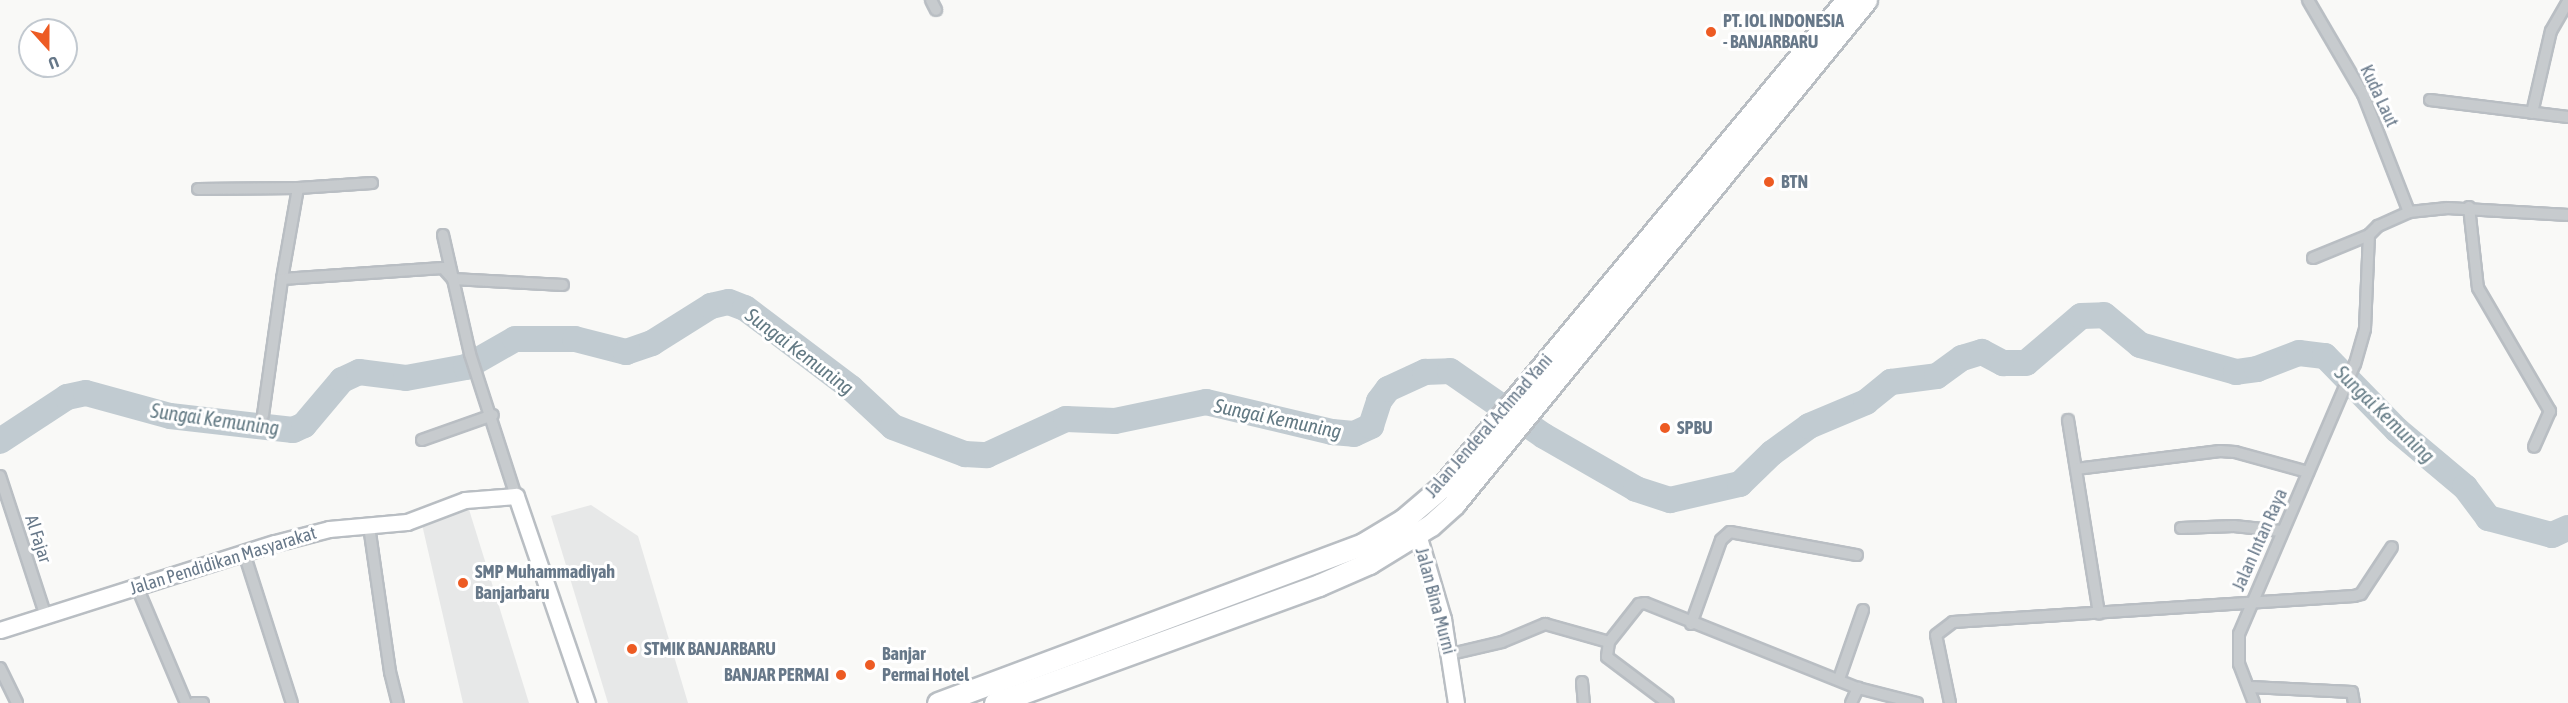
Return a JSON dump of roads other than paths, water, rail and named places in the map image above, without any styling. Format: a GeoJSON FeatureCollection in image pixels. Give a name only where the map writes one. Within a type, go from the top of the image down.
{"type":"FeatureCollection","features":[{"type":"Feature","properties":{"kind":"highway","name":"Jalan Jenderal Achmad Yani"},"geometry":{"type":"LineString","coordinates":[[1125,645],[1319,585],[1369,563],[1418,534],[1454,504],[1496,436],[1847,0]]}},
{"type":"Feature","properties":{"kind":"highway","name":"Jalan Jenderal Achmad Yani"},"geometry":{"type":"LineString","coordinates":[[1522,404],[1866,0]]}},
{"type":"Feature","properties":{"kind":"highway","name":"Jalan Jenderal Achmad Yani"},"geometry":{"type":"LineString","coordinates":[[938,703],[991,697],[1125,645],[1363,544],[1403,520],[1496,436]]}},
{"type":"Feature","properties":{"kind":"street","name":"Kuda Laut"},"geometry":{"type":"LineString","coordinates":[[2308,0],[2362,94],[2409,212]]}},
{"type":"Feature","properties":{"kind":"street"},"geometry":{"type":"LineString","coordinates":[[2532,113],[2551,31],[2568,1]]}},
{"type":"Feature","properties":{"kind":"street"},"geometry":{"type":"LineString","coordinates":[[2430,100],[2568,117]]}},
{"type":"Feature","properties":{"kind":"street"},"geometry":{"type":"LineString","coordinates":[[198,189],[298,188],[372,183]]}},
{"type":"Feature","properties":{"kind":"street"},"geometry":{"type":"LineString","coordinates":[[263,415],[282,279],[298,188]]}},
{"type":"Feature","properties":{"kind":"street"},"geometry":{"type":"LineString","coordinates":[[2469,207],[2478,288],[2550,411],[2534,447]]}},
{"type":"Feature","properties":{"kind":"street"},"geometry":{"type":"LineString","coordinates":[[2313,258],[2369,235],[2378,226],[2409,212],[2469,207],[2568,215]]}},
{"type":"Feature","properties":{"kind":"street"},"geometry":{"type":"LineString","coordinates":[[443,235],[470,354],[493,415],[516,496],[587,703]]}},
{"type":"Feature","properties":{"kind":"street","name":"Jalan Intan Raya"},"geometry":{"type":"LineString","coordinates":[[2254,703],[2250,687],[2239,664],[2237,645],[2249,605],[2345,394],[2355,364],[2365,329],[2369,235]]}},
{"type":"Feature","properties":{"kind":"street"},"geometry":{"type":"LineString","coordinates":[[282,279],[443,268],[453,279],[563,285]]}},
{"type":"Feature","properties":{"kind":"street"},"geometry":{"type":"LineString","coordinates":[[422,440],[493,415]]}},
{"type":"Feature","properties":{"kind":"street"},"geometry":{"type":"LineString","coordinates":[[2068,420],[2099,614]]}},
{"type":"Feature","properties":{"kind":"street"},"geometry":{"type":"LineString","coordinates":[[2076,469],[2220,451],[2235,452],[2308,472]]}},
{"type":"Feature","properties":{"kind":"street","name":"Al Fajar"},"geometry":{"type":"LineString","coordinates":[[0,476],[45,614]]}},
{"type":"Feature","properties":{"kind":"street","name":"Jalan Pendidikan Masyarakat"},"geometry":{"type":"LineString","coordinates":[[0,630],[244,553],[329,530],[407,522],[465,500],[516,496]]}},
{"type":"Feature","properties":{"kind":"street"},"geometry":{"type":"LineString","coordinates":[[369,526],[398,703]]}},
{"type":"Feature","properties":{"kind":"street"},"geometry":{"type":"LineString","coordinates":[[2181,528],[2234,526],[2281,531]]}},
{"type":"Feature","properties":{"kind":"street"},"geometry":{"type":"LineString","coordinates":[[1691,624],[1721,540],[1730,532],[1857,555]]}},
{"type":"Feature","properties":{"kind":"street","name":"Jalan Bina Murni"},"geometry":{"type":"LineString","coordinates":[[1418,534],[1451,654],[1456,703]]}},
{"type":"Feature","properties":{"kind":"street"},"geometry":{"type":"LineString","coordinates":[[1950,703],[1936,635],[1953,622],[2249,605],[2359,595],[2392,547]]}},
{"type":"Feature","properties":{"kind":"street"},"geometry":{"type":"LineString","coordinates":[[244,553],[292,703]]}},
{"type":"Feature","properties":{"kind":"street"},"geometry":{"type":"LineString","coordinates":[[137,586],[186,703]]}},
{"type":"Feature","properties":{"kind":"street"},"geometry":{"type":"LineString","coordinates":[[1668,703],[1607,657],[1609,642],[1642,603],[1858,688],[1917,703]]}},
{"type":"Feature","properties":{"kind":"street"},"geometry":{"type":"LineString","coordinates":[[1839,679],[1863,610]]}},
{"type":"Feature","properties":{"kind":"street"},"geometry":{"type":"LineString","coordinates":[[1451,654],[1502,642],[1545,624],[1609,642]]}},
{"type":"Feature","properties":{"kind":"street"},"geometry":{"type":"LineString","coordinates":[[0,668],[17,703]]}},
{"type":"Feature","properties":{"kind":"street"},"geometry":{"type":"LineString","coordinates":[[1582,682],[1584,703]]}},
{"type":"Feature","properties":{"kind":"street"},"geometry":{"type":"LineString","coordinates":[[2250,687],[2352,692],[2354,703]]}},
{"type":"Feature","properties":{"kind":"street"},"geometry":{"type":"LineString","coordinates":[[8,688],[10,703]]}},
{"type":"Feature","properties":{"kind":"street"},"geometry":{"type":"LineString","coordinates":[[1851,703],[1858,688]]}},
{"type":"Feature","properties":{"kind":"street"},"geometry":{"type":"LineString","coordinates":[[194,703],[203,703]]}},
{"type":"Feature","properties":{"kind":"waterway","name":"Sungai Kemuning"},"geometry":{"type":"LineString","coordinates":[[0,441],[67,397],[86,393],[170,416],[293,430],[304,425],[342,380],[359,372],[406,378],[466,367],[515,339],[575,339],[626,352],[652,343],[711,306],[729,302],[745,308],[851,388],[893,427],[965,454],[987,455],[1066,419],[1115,421],[1206,402],[1332,432],[1354,434],[1371,426],[1379,401],[1388,389],[1425,372],[1450,371],[1544,436],[1636,489],[1670,500],[1740,484],[1772,453],[1809,426],[1866,402],[1891,382],[1937,376],[1962,358],[1982,352],[2003,363],[2026,363],[2081,316],[2104,315],[2140,345],[2236,372],[2257,369],[2299,353],[2325,356],[2397,430],[2465,487],[2488,518],[2552,535],[2568,528]]}},
{"type":"Feature","properties":{"kind":"place","name":"PT. IOL INDONESIA - BANJARBARU"},"geometry":{"type":"Point","coordinates":[1711,32]}},
{"type":"Feature","properties":{"kind":"place","name":"BTN"},"geometry":{"type":"Point","coordinates":[1769,182]}},
{"type":"Feature","properties":{"kind":"place","name":"SPBU"},"geometry":{"type":"Point","coordinates":[1665,428]}},
{"type":"Feature","properties":{"kind":"place","name":"SMP Muhammadiyah Banjarbaru"},"geometry":{"type":"Point","coordinates":[463,583]}},
{"type":"Feature","properties":{"kind":"place","name":"STMIK BANJARBARU"},"geometry":{"type":"Point","coordinates":[632,649]}},
{"type":"Feature","properties":{"kind":"place","name":"Banjar Permai Hotel"},"geometry":{"type":"Point","coordinates":[870,665]}},
{"type":"Feature","properties":{"kind":"place","name":"BANJAR PERMAI"},"geometry":{"type":"Point","coordinates":[841,675]}}]}
